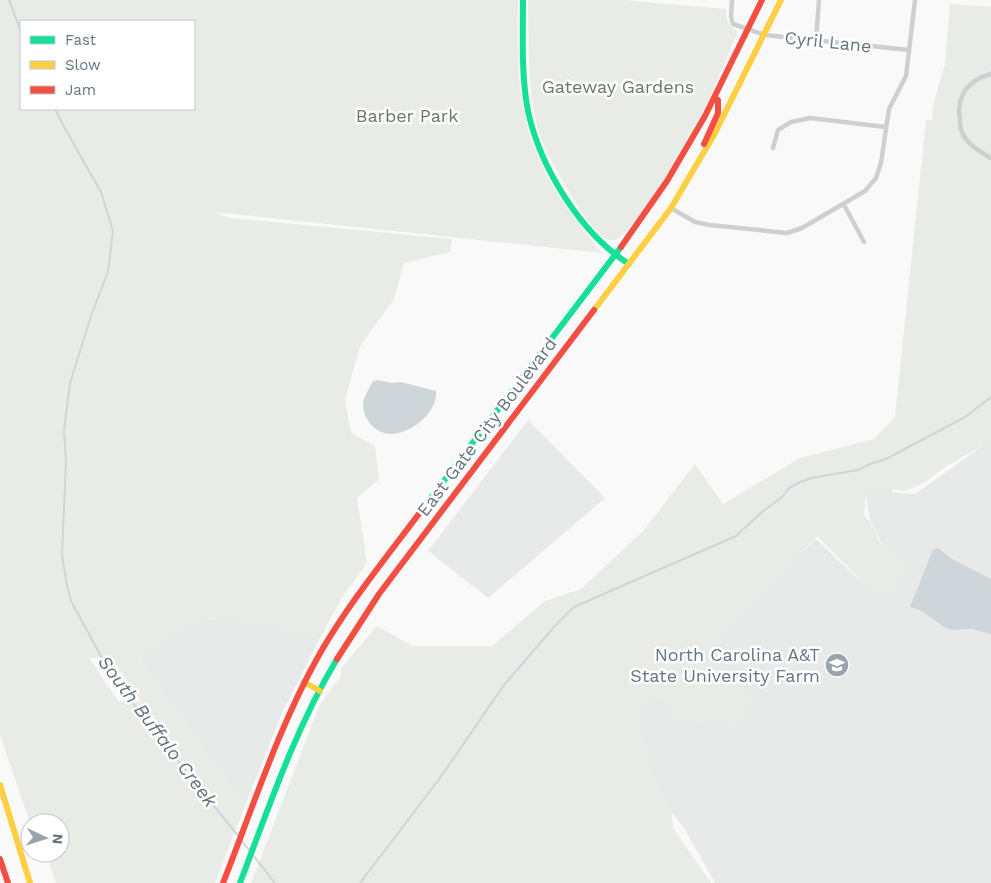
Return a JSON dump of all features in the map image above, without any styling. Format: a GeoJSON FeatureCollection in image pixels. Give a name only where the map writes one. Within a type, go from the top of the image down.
{"type":"FeatureCollection","features":[{"type":"Feature","properties":{"kind":"main road"},"geometry":{"type":"LineString","coordinates":[[523,0],[526,90],[532,125],[542,152],[556,182],[585,225],[614,255],[629,264]]}},
{"type":"Feature","properties":{"kind":"main road","name":"East Gate City Boulevard"},"geometry":{"type":"LineString","coordinates":[[223,883],[276,744],[304,682],[348,608],[614,255],[667,181],[705,116],[762,0]]}},
{"type":"Feature","properties":{"kind":"main road","name":"East Gate City Boulevard"},"geometry":{"type":"LineString","coordinates":[[241,880],[287,762],[320,691],[347,640],[379,594],[677,200],[714,135],[781,0]]}},
{"type":"Feature","properties":{"kind":"main road"},"geometry":{"type":"LineString","coordinates":[[677,200],[680,185],[704,143],[718,113],[718,100],[714,98]]}},
{"type":"Feature","properties":{"kind":"main road"},"geometry":{"type":"LineString","coordinates":[[304,682],[320,691]]}},
{"type":"Feature","properties":{"kind":"main road"},"geometry":{"type":"LineString","coordinates":[[0,785],[30,882]]}},
{"type":"Feature","properties":{"kind":"main road"},"geometry":{"type":"LineString","coordinates":[[0,859],[7,883]]}},
{"type":"Feature","properties":{"kind":"street"},"geometry":{"type":"LineString","coordinates":[[732,0],[732,21],[747,30]]}},
{"type":"Feature","properties":{"kind":"street"},"geometry":{"type":"LineString","coordinates":[[816,39],[820,0]]}},
{"type":"Feature","properties":{"kind":"street"},"geometry":{"type":"LineString","coordinates":[[671,208],[695,222],[787,232],[802,228],[865,191],[876,178],[881,163],[889,109],[906,76],[915,0]]}},
{"type":"Feature","properties":{"kind":"street","name":"Cyril Lane"},"geometry":{"type":"LineString","coordinates":[[747,30],[765,35],[909,50]]}},
{"type":"Feature","properties":{"kind":"street"},"geometry":{"type":"LineString","coordinates":[[991,74],[977,78],[965,90],[958,108],[962,133],[977,150],[991,158]]}},
{"type":"Feature","properties":{"kind":"street"},"geometry":{"type":"LineString","coordinates":[[773,148],[778,130],[791,122],[810,118],[886,127]]}},
{"type":"Feature","properties":{"kind":"street"},"geometry":{"type":"LineString","coordinates":[[844,205],[864,242]]}},
{"type":"Feature","properties":{"kind":"shaded area"},"geometry":{"type":"Polygon","coordinates":[[[378,380],[391,383],[401,382],[436,391],[436,399],[428,414],[408,430],[400,433],[386,433],[374,428],[366,417],[363,405],[373,381],[378,380]]]}},
{"type":"Feature","properties":{"kind":"shaded area"},"geometry":{"type":"Polygon","coordinates":[[[528,420],[605,498],[488,598],[428,551],[528,420]]]}},
{"type":"Feature","properties":{"kind":"shaded area","name":"North Carolina A&T State University Farm"},"geometry":{"type":"Polygon","coordinates":[[[991,440],[991,883],[715,883],[684,828],[611,735],[693,653],[816,539],[859,580],[882,591],[884,554],[877,531],[870,520],[867,492],[888,486],[893,492],[915,494],[991,440]]]}},
{"type":"Feature","properties":{"kind":"shaded area"},"geometry":{"type":"Polygon","coordinates":[[[938,548],[952,559],[991,579],[991,634],[972,629],[952,630],[944,627],[922,611],[910,607],[932,552],[938,548]]]}},
{"type":"Feature","properties":{"kind":"shaded area"},"geometry":{"type":"Polygon","coordinates":[[[209,618],[274,627],[320,638],[282,713],[245,806],[139,658],[176,632],[209,618]]]}},
{"type":"Feature","properties":{"kind":"green space","name":"Barber Park"},"geometry":{"type":"Polygon","coordinates":[[[0,0],[518,0],[520,88],[530,135],[538,157],[559,197],[602,253],[215,212],[229,218],[452,239],[450,252],[404,263],[394,299],[360,346],[345,400],[351,433],[375,446],[379,479],[357,498],[367,563],[341,599],[320,638],[274,627],[209,618],[176,632],[139,658],[245,806],[215,883],[56,883],[49,863],[70,863],[70,813],[27,813],[0,735],[0,0]],[[89,658],[118,701],[141,701],[111,658],[89,658]]]}},
{"type":"Feature","properties":{"kind":"green space","name":"Gateway Gardens"},"geometry":{"type":"Polygon","coordinates":[[[528,0],[623,0],[726,9],[728,22],[738,32],[704,110],[661,184],[645,209],[620,238],[615,240],[603,237],[590,223],[569,192],[542,141],[537,126],[532,95],[529,63],[528,0]]]}},
{"type":"Feature","properties":{"kind":"green space"},"geometry":{"type":"Polygon","coordinates":[[[950,4],[991,7],[991,441],[945,467],[924,483],[905,491],[882,488],[866,495],[864,515],[875,528],[880,544],[908,562],[893,592],[877,597],[817,536],[697,659],[734,680],[753,696],[739,727],[686,722],[672,717],[666,699],[649,701],[638,715],[654,775],[671,805],[673,828],[711,883],[251,883],[320,704],[340,678],[342,667],[377,626],[412,646],[492,646],[545,601],[581,589],[644,530],[695,464],[723,504],[800,458],[874,439],[895,417],[926,120],[932,120],[933,106],[945,64],[950,4]]]}},
{"type":"Feature","properties":{"kind":"waterway","name":"South Buffalo Creek"},"geometry":{"type":"LineString","coordinates":[[9,0],[20,29]]}},
{"type":"Feature","properties":{"kind":"waterway","name":"South Buffalo Creek"},"geometry":{"type":"LineString","coordinates":[[56,110],[101,192],[113,231],[108,272],[91,316],[70,383],[64,430],[66,461],[62,555],[67,586],[71,601],[103,660],[142,716],[239,837]]}},
{"type":"Feature","properties":{"kind":"waterway"},"geometry":{"type":"LineString","coordinates":[[360,883],[440,778],[504,685],[554,627],[574,607],[736,536],[782,497],[789,488],[800,482],[811,478],[858,470],[886,459],[965,417],[991,397]]}},
{"type":"Feature","properties":{"kind":"waterway","name":"South Buffalo Creek"},"geometry":{"type":"LineString","coordinates":[[242,841],[250,851]]}},
{"type":"Feature","properties":{"kind":"waterway","name":"South Buffalo Creek"},"geometry":{"type":"LineString","coordinates":[[253,855],[275,883]]}},
{"type":"Feature","properties":{"kind":"traffic: fast"},"geometry":{"type":"LineString","coordinates":[[523,0],[524,84],[528,111],[542,154],[552,176],[579,217],[611,251],[629,264]]}},
{"type":"Feature","properties":{"kind":"traffic: fast"},"geometry":{"type":"LineString","coordinates":[[427,503],[621,247]]}},
{"type":"Feature","properties":{"kind":"traffic: fast"},"geometry":{"type":"LineString","coordinates":[[240,883],[295,741],[337,659]]}},
{"type":"Feature","properties":{"kind":"traffic: slow"},"geometry":{"type":"LineString","coordinates":[[594,310],[671,208],[714,135],[781,0]]}},
{"type":"Feature","properties":{"kind":"traffic: slow"},"geometry":{"type":"LineString","coordinates":[[304,682],[320,691]]}},
{"type":"Feature","properties":{"kind":"traffic: slow"},"geometry":{"type":"LineString","coordinates":[[0,785],[30,883]]}},
{"type":"Feature","properties":{"kind":"traffic: jam"},"geometry":{"type":"LineString","coordinates":[[621,247],[667,181],[705,116],[762,0]]}},
{"type":"Feature","properties":{"kind":"traffic: jam"},"geometry":{"type":"LineString","coordinates":[[704,144],[718,113],[718,100],[714,98]]}},
{"type":"Feature","properties":{"kind":"traffic: jam"},"geometry":{"type":"LineString","coordinates":[[337,659],[379,594],[594,310]]}},
{"type":"Feature","properties":{"kind":"traffic: jam"},"geometry":{"type":"LineString","coordinates":[[223,883],[279,738],[319,655],[357,596],[427,503]]}},
{"type":"Feature","properties":{"kind":"traffic: jam"},"geometry":{"type":"LineString","coordinates":[[0,859],[8,883]]}},
{"type":"Feature","properties":{"kind":"place","name":"North Carolina A&T State University Farm"},"geometry":{"type":"Point","coordinates":[837,665]}}]}
